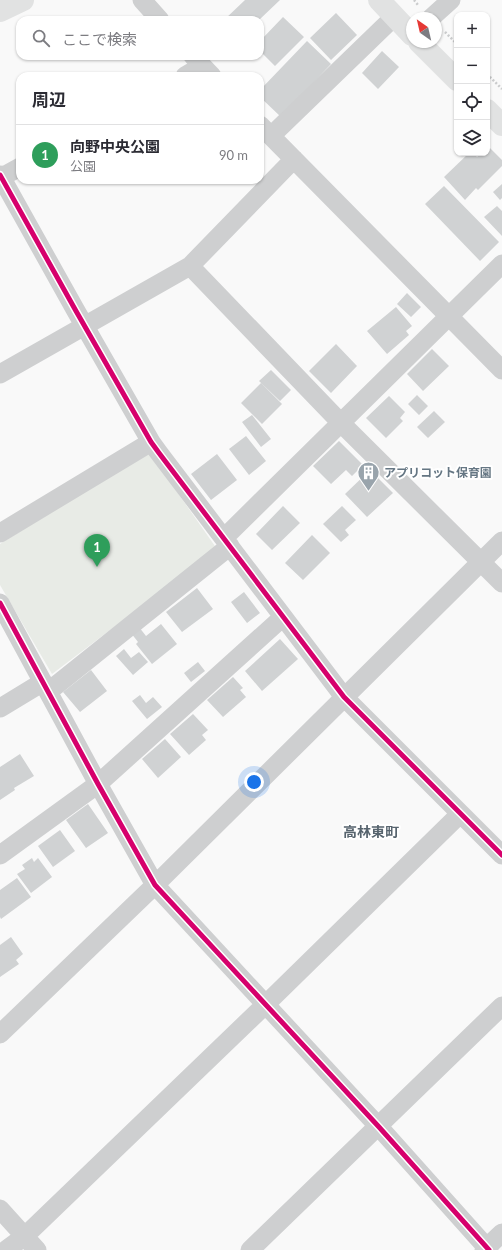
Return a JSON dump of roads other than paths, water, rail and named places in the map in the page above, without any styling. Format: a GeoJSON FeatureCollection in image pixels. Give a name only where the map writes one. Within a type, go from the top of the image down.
{"type":"FeatureCollection","features":[{"type":"Feature","properties":{"kind":"main road"},"geometry":{"type":"LineString","coordinates":[[0,11],[23,0]]}},
{"type":"Feature","properties":{"kind":"main road"},"geometry":{"type":"LineString","coordinates":[[379,0],[406,29]]}},
{"type":"Feature","properties":{"kind":"main road"},"geometry":{"type":"LineString","coordinates":[[425,48],[454,77]]}},
{"type":"Feature","properties":{"kind":"main road"},"geometry":{"type":"LineString","coordinates":[[490,113],[502,126]]}},
{"type":"Feature","properties":{"kind":"street"},"geometry":{"type":"LineString","coordinates":[[142,0],[156,16]]}},
{"type":"Feature","properties":{"kind":"street"},"geometry":{"type":"LineString","coordinates":[[442,14],[451,0]]}},
{"type":"Feature","properties":{"kind":"street"},"geometry":{"type":"LineString","coordinates":[[394,17],[266,130],[502,370]]}},
{"type":"Feature","properties":{"kind":"street"},"geometry":{"type":"LineString","coordinates":[[192,72],[203,66]]}},
{"type":"Feature","properties":{"kind":"street"},"geometry":{"type":"LineString","coordinates":[[0,374],[190,266],[294,159]]}},
{"type":"Feature","properties":{"kind":"street"},"geometry":{"type":"LineString","coordinates":[[16,169],[1,177],[151,442],[344,697],[502,855]]}},
{"type":"Feature","properties":{"kind":"street"},"geometry":{"type":"LineString","coordinates":[[0,708],[46,687],[227,542],[341,423],[502,264]]}},
{"type":"Feature","properties":{"kind":"street"},"geometry":{"type":"LineString","coordinates":[[190,266],[341,423],[502,583]]}},
{"type":"Feature","properties":{"kind":"street"},"geometry":{"type":"LineString","coordinates":[[0,533],[151,442]]}},
{"type":"Feature","properties":{"kind":"street"},"geometry":{"type":"LineString","coordinates":[[0,1034],[155,885],[502,541]]}},
{"type":"Feature","properties":{"kind":"street"},"geometry":{"type":"LineString","coordinates":[[0,604],[155,885],[379,1126],[438,1191],[487,1249],[502,1233]]}},
{"type":"Feature","properties":{"kind":"street"},"geometry":{"type":"LineString","coordinates":[[0,856],[98,784],[283,617]]}},
{"type":"Feature","properties":{"kind":"street"},"geometry":{"type":"LineString","coordinates":[[6,1250],[31,1243],[265,1005],[460,814]]}},
{"type":"Feature","properties":{"kind":"street"},"geometry":{"type":"LineString","coordinates":[[250,1250],[502,1006]]}},
{"type":"Feature","properties":{"kind":"street"},"geometry":{"type":"LineString","coordinates":[[0,1209],[31,1243]]}},
{"type":"Feature","properties":{"kind":"place","name":"アプリコット保育園"},"geometry":{"type":"Point","coordinates":[369,492]}},
{"type":"Feature","properties":{"kind":"place","name":"向野中央公園"},"geometry":{"type":"Point","coordinates":[97,567]}},
{"type":"Feature","properties":{"kind":"district","name":"高林東町"},"geometry":{"type":"Point","coordinates":[371,832]}}]}
